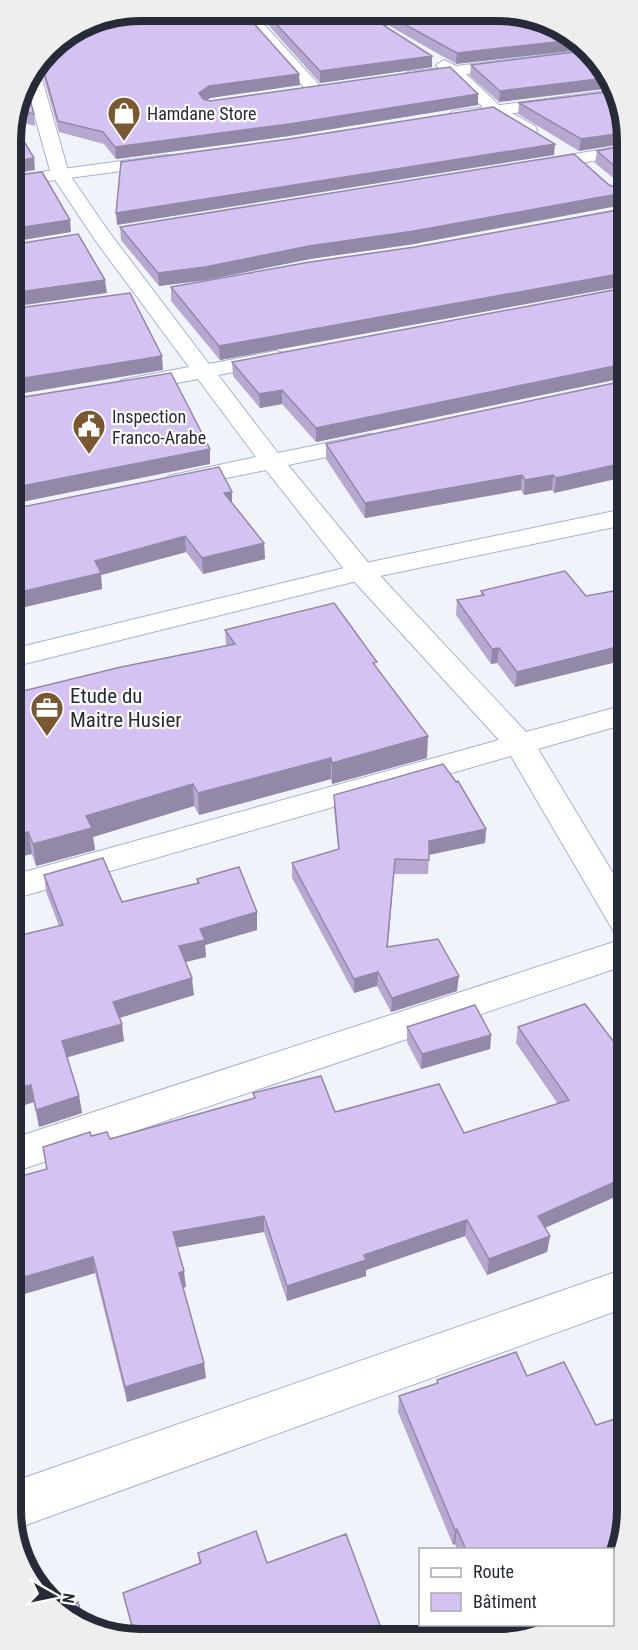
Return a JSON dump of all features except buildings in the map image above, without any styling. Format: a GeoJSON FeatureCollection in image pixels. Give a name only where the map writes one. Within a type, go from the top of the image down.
{"type":"FeatureCollection","features":[{"type":"Feature","properties":{"kind":"street"},"geometry":{"type":"LineString","coordinates":[[255,23],[321,89],[292,93]]}},
{"type":"Feature","properties":{"kind":"street"},"geometry":{"type":"LineString","coordinates":[[396,79],[581,55]]}},
{"type":"Feature","properties":{"kind":"street"},"geometry":{"type":"LineString","coordinates":[[426,56],[453,71],[495,110],[577,159],[592,172]]}},
{"type":"Feature","properties":{"kind":"street"},"geometry":{"type":"LineString","coordinates":[[34,85],[60,174],[103,236],[272,462],[362,572],[519,743],[617,908]]}},
{"type":"Feature","properties":{"kind":"street"},"geometry":{"type":"LineString","coordinates":[[437,119],[608,96]]}},
{"type":"Feature","properties":{"kind":"street"},"geometry":{"type":"LineString","coordinates":[[518,168],[617,152]]}},
{"type":"Feature","properties":{"kind":"street"},"geometry":{"type":"LineString","coordinates":[[21,180],[186,157]]}},
{"type":"Feature","properties":{"kind":"street"},"geometry":{"type":"LineString","coordinates":[[114,387],[295,355]]}},
{"type":"Feature","properties":{"kind":"street"},"geometry":{"type":"LineString","coordinates":[[159,484],[387,438]]}},
{"type":"Feature","properties":{"kind":"street"},"geometry":{"type":"LineString","coordinates":[[21,656],[362,572],[617,518]]}},
{"type":"Feature","properties":{"kind":"street"},"geometry":{"type":"LineString","coordinates":[[21,885],[617,716]]}},
{"type":"Feature","properties":{"kind":"street"},"geometry":{"type":"LineString","coordinates":[[21,1153],[617,954]]}},
{"type":"Feature","properties":{"kind":"street"},"geometry":{"type":"LineString","coordinates":[[21,1503],[617,1291]]}},
{"type":"Feature","properties":{"kind":"place","name":"Hamdane Store"},"geometry":{"type":"Point","coordinates":[124,142]}},
{"type":"Feature","properties":{"kind":"place","name":"Inspection Franco-Arabe"},"geometry":{"type":"Point","coordinates":[89,455]}},
{"type":"Feature","properties":{"kind":"place","name":"Etude du Maitre Husier"},"geometry":{"type":"Point","coordinates":[47,737]}}]}
